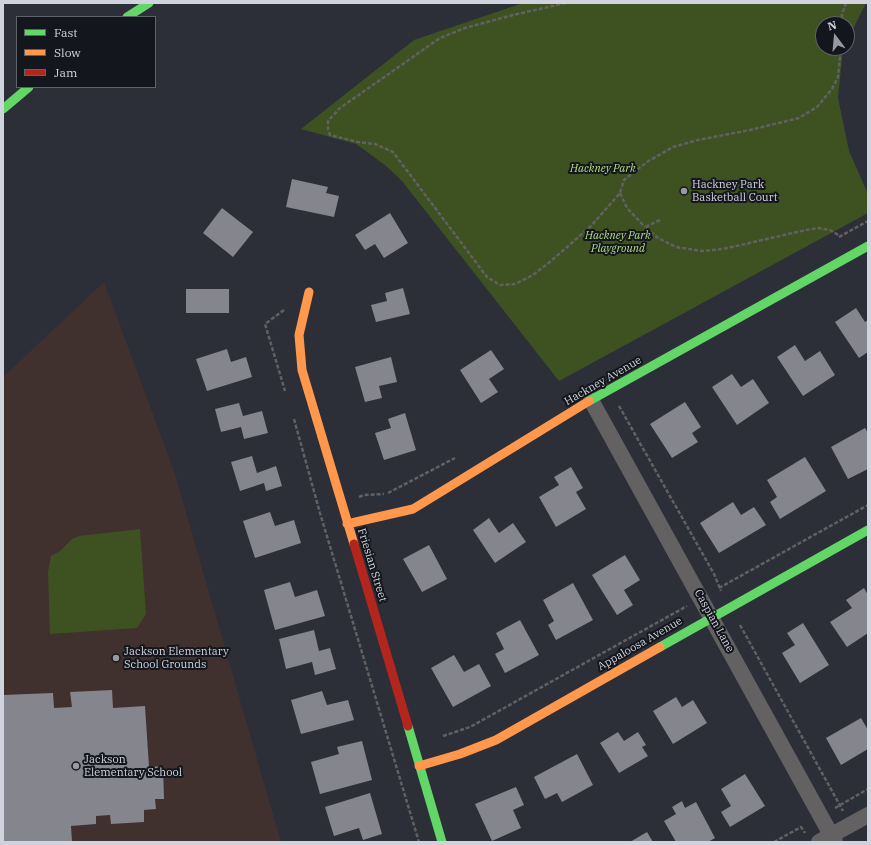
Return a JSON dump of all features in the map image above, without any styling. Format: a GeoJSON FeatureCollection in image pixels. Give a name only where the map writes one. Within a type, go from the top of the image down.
{"type":"FeatureCollection","features":[{"type":"Feature","properties":{"kind":"main road"},"geometry":{"type":"LineString","coordinates":[[128,16],[148,3]]}},
{"type":"Feature","properties":{"kind":"main road"},"geometry":{"type":"LineString","coordinates":[[3,109],[28,88]]}},
{"type":"Feature","properties":{"kind":"main road","name":"Hackney Avenue"},"geometry":{"type":"LineString","coordinates":[[347,524],[413,509],[591,400],[868,246]]}},
{"type":"Feature","properties":{"kind":"main road","name":"Friesian Street"},"geometry":{"type":"LineString","coordinates":[[309,292],[299,335],[302,370],[442,842]]}},
{"type":"Feature","properties":{"kind":"main road","name":"Appaloosa Avenue"},"geometry":{"type":"LineString","coordinates":[[419,766],[466,752],[496,740],[868,530]]}},
{"type":"Feature","properties":{"kind":"street","name":"Caspian Lane"},"geometry":{"type":"LineString","coordinates":[[591,400],[712,617],[824,839]]}},
{"type":"Feature","properties":{"kind":"street"},"geometry":{"type":"LineString","coordinates":[[824,839],[868,815]]}},
{"type":"Feature","properties":{"kind":"path"},"geometry":{"type":"LineString","coordinates":[[566,3],[465,28],[440,38],[340,108],[328,121],[330,135],[358,142],[375,144],[393,152],[487,277],[500,285],[515,284],[533,275],[591,226],[620,193],[624,180],[647,162],[673,148],[698,140],[750,130],[799,118],[817,107],[832,89],[838,77],[840,56]]}},
{"type":"Feature","properties":{"kind":"path"},"geometry":{"type":"LineString","coordinates":[[842,16],[846,3]]}},
{"type":"Feature","properties":{"kind":"path"},"geometry":{"type":"LineString","coordinates":[[620,193],[627,208],[645,227],[658,238],[676,247],[702,251],[723,249],[818,228],[830,230],[841,236]]}},
{"type":"Feature","properties":{"kind":"path"},"geometry":{"type":"LineString","coordinates":[[645,227],[660,220]]}},
{"type":"Feature","properties":{"kind":"path"},"geometry":{"type":"LineString","coordinates":[[394,761],[432,740],[470,727],[868,505]]}},
{"type":"Feature","properties":{"kind":"path"},"geometry":{"type":"LineString","coordinates":[[774,842],[801,827],[824,839]]}},
{"type":"Feature","properties":{"kind":"shaded area","name":"Jackson Elementary School Grounds"},"geometry":{"type":"Polygon","coordinates":[[[104,282],[175,474],[281,842],[3,842],[3,377],[104,282]]]}},
{"type":"Feature","properties":{"kind":"green space","name":"Hackney Park"},"geometry":{"type":"Polygon","coordinates":[[[523,3],[866,3],[855,25],[855,16],[815,16],[815,56],[842,56],[838,98],[849,151],[868,194],[868,213],[559,381],[402,181],[385,165],[356,144],[301,129],[414,40],[523,3]]]}},
{"type":"Feature","properties":{"kind":"green space"},"geometry":{"type":"Polygon","coordinates":[[[140,529],[146,614],[137,628],[50,634],[48,572],[51,556],[60,551],[72,539],[79,536],[140,529]]]}},
{"type":"Feature","properties":{"kind":"building"},"geometry":{"type":"Polygon","coordinates":[[[292,179],[328,187],[326,193],[339,196],[334,217],[286,207],[292,179]]]}},
{"type":"Feature","properties":{"kind":"building"},"geometry":{"type":"Polygon","coordinates":[[[222,208],[253,232],[233,257],[203,233],[222,208]]]}},
{"type":"Feature","properties":{"kind":"building"},"geometry":{"type":"Polygon","coordinates":[[[390,213],[408,243],[384,258],[375,244],[365,250],[355,235],[390,213]]]}},
{"type":"Feature","properties":{"kind":"building"},"geometry":{"type":"Polygon","coordinates":[[[403,288],[410,314],[376,322],[371,305],[387,301],[385,293],[403,288]]]}},
{"type":"Feature","properties":{"kind":"building"},"geometry":{"type":"Polygon","coordinates":[[[186,289],[229,289],[229,313],[186,313],[186,289]]]}},
{"type":"Feature","properties":{"kind":"building"},"geometry":{"type":"Polygon","coordinates":[[[856,308],[865,322],[868,320],[868,352],[859,358],[835,322],[856,308]]]}},
{"type":"Feature","properties":{"kind":"building"},"geometry":{"type":"Polygon","coordinates":[[[795,345],[805,361],[820,351],[835,375],[803,396],[777,357],[795,345]]]}},
{"type":"Feature","properties":{"kind":"building"},"geometry":{"type":"Polygon","coordinates":[[[227,349],[231,362],[246,357],[252,377],[207,391],[196,359],[227,349]]]}},
{"type":"Feature","properties":{"kind":"building"},"geometry":{"type":"Polygon","coordinates":[[[491,350],[504,369],[489,379],[498,392],[481,403],[460,370],[491,350]]]}},
{"type":"Feature","properties":{"kind":"building"},"geometry":{"type":"Polygon","coordinates":[[[391,357],[397,382],[379,386],[382,398],[365,402],[355,367],[391,357]]]}},
{"type":"Feature","properties":{"kind":"building"},"geometry":{"type":"Polygon","coordinates":[[[732,374],[741,387],[753,379],[769,403],[737,425],[712,387],[732,374]]]}},
{"type":"Feature","properties":{"kind":"building"},"geometry":{"type":"Polygon","coordinates":[[[685,402],[701,427],[692,433],[698,442],[672,458],[650,424],[685,402]]]}},
{"type":"Feature","properties":{"kind":"building"},"geometry":{"type":"Polygon","coordinates":[[[239,403],[243,416],[262,411],[268,433],[244,439],[241,427],[221,432],[215,409],[239,403]]]}},
{"type":"Feature","properties":{"kind":"building"},"geometry":{"type":"Polygon","coordinates":[[[405,413],[416,450],[384,460],[375,433],[391,428],[388,419],[405,413]]]}},
{"type":"Feature","properties":{"kind":"building"},"geometry":{"type":"Polygon","coordinates":[[[865,428],[868,433],[868,469],[848,479],[831,447],[865,428]]]}},
{"type":"Feature","properties":{"kind":"building"},"geometry":{"type":"Polygon","coordinates":[[[252,456],[257,473],[276,466],[282,486],[266,491],[264,483],[240,491],[231,462],[252,456]]]}},
{"type":"Feature","properties":{"kind":"building"},"geometry":{"type":"Polygon","coordinates":[[[805,457],[826,491],[780,519],[770,502],[777,497],[767,480],[805,457]]]}},
{"type":"Feature","properties":{"kind":"building"},"geometry":{"type":"Polygon","coordinates":[[[571,467],[583,488],[576,492],[586,509],[556,527],[539,497],[559,485],[554,477],[571,467]]]}},
{"type":"Feature","properties":{"kind":"building"},"geometry":{"type":"Polygon","coordinates":[[[733,502],[741,515],[754,507],[766,525],[719,553],[700,523],[733,502]]]}},
{"type":"Feature","properties":{"kind":"building"},"geometry":{"type":"Polygon","coordinates":[[[270,512],[275,526],[294,520],[301,543],[255,558],[243,521],[270,512]]]}},
{"type":"Feature","properties":{"kind":"building"},"geometry":{"type":"Polygon","coordinates":[[[489,518],[499,533],[513,523],[526,542],[495,563],[473,530],[489,518]]]}},
{"type":"Feature","properties":{"kind":"building"},"geometry":{"type":"Polygon","coordinates":[[[429,545],[447,579],[422,592],[403,559],[429,545]]]}},
{"type":"Feature","properties":{"kind":"building"},"geometry":{"type":"Polygon","coordinates":[[[625,555],[640,580],[624,590],[633,605],[617,615],[592,575],[625,555]]]}},
{"type":"Feature","properties":{"kind":"building"},"geometry":{"type":"Polygon","coordinates":[[[290,582],[295,597],[317,590],[325,616],[275,630],[264,590],[290,582]]]}},
{"type":"Feature","properties":{"kind":"building"},"geometry":{"type":"Polygon","coordinates":[[[573,583],[593,620],[556,640],[548,625],[554,621],[543,600],[573,583]]]}},
{"type":"Feature","properties":{"kind":"building"},"geometry":{"type":"Polygon","coordinates":[[[864,588],[868,595],[868,633],[847,647],[830,622],[852,608],[846,600],[864,588]]]}},
{"type":"Feature","properties":{"kind":"building"},"geometry":{"type":"Polygon","coordinates":[[[520,620],[539,655],[505,673],[495,654],[504,649],[496,633],[520,620]]]}},
{"type":"Feature","properties":{"kind":"building"},"geometry":{"type":"Polygon","coordinates":[[[803,623],[829,665],[800,683],[782,653],[795,645],[787,633],[803,623]]]}},
{"type":"Feature","properties":{"kind":"building"},"geometry":{"type":"Polygon","coordinates":[[[314,630],[319,651],[330,648],[336,669],[315,675],[312,662],[286,669],[279,639],[314,630]]]}},
{"type":"Feature","properties":{"kind":"building"},"geometry":{"type":"Polygon","coordinates":[[[454,655],[464,672],[479,664],[491,686],[453,707],[431,668],[454,655]]]}},
{"type":"Feature","properties":{"kind":"building","name":"Jackson Elementary School"},"geometry":{"type":"Polygon","coordinates":[[[112,690],[113,708],[145,706],[149,767],[163,766],[164,799],[155,799],[156,809],[144,810],[144,822],[111,824],[110,815],[96,816],[96,824],[71,826],[72,842],[3,842],[3,695],[53,693],[54,708],[72,707],[70,692],[112,690]]]}},
{"type":"Feature","properties":{"kind":"building"},"geometry":{"type":"Polygon","coordinates":[[[322,691],[327,705],[348,700],[354,720],[301,734],[291,700],[322,691]]]}},
{"type":"Feature","properties":{"kind":"building"},"geometry":{"type":"Polygon","coordinates":[[[676,697],[682,707],[693,700],[707,723],[673,744],[653,711],[676,697]]]}},
{"type":"Feature","properties":{"kind":"building"},"geometry":{"type":"Polygon","coordinates":[[[861,718],[868,730],[868,749],[841,765],[826,738],[861,718]]]}},
{"type":"Feature","properties":{"kind":"building"},"geometry":{"type":"Polygon","coordinates":[[[618,732],[624,741],[638,732],[646,745],[642,747],[648,756],[619,773],[600,743],[618,732]]]}},
{"type":"Feature","properties":{"kind":"building"},"geometry":{"type":"Polygon","coordinates":[[[362,741],[372,780],[320,794],[311,762],[339,754],[337,747],[362,741]]]}},
{"type":"Feature","properties":{"kind":"building"},"geometry":{"type":"Polygon","coordinates":[[[577,754],[593,785],[562,802],[557,793],[545,799],[534,777],[577,754]]]}},
{"type":"Feature","properties":{"kind":"building"},"geometry":{"type":"Polygon","coordinates":[[[745,774],[765,806],[730,827],[721,812],[731,806],[721,789],[745,774]]]}},
{"type":"Feature","properties":{"kind":"building"},"geometry":{"type":"Polygon","coordinates":[[[516,787],[524,805],[513,810],[521,828],[492,841],[475,804],[516,787]]]}},
{"type":"Feature","properties":{"kind":"building"},"geometry":{"type":"Polygon","coordinates":[[[370,793],[382,834],[363,840],[359,828],[334,836],[325,807],[370,793]]]}},
{"type":"Feature","properties":{"kind":"building"},"geometry":{"type":"Polygon","coordinates":[[[682,801],[685,808],[696,802],[715,838],[708,842],[676,842],[664,821],[676,814],[672,807],[682,801]]]}},
{"type":"Feature","properties":{"kind":"building"},"geometry":{"type":"Polygon","coordinates":[[[647,832],[653,842],[630,842],[647,832]]]}},
{"type":"Feature","properties":{"kind":"traffic: fast"},"geometry":{"type":"LineString","coordinates":[[129,16],[149,3]]}},
{"type":"Feature","properties":{"kind":"traffic: fast"},"geometry":{"type":"LineString","coordinates":[[3,109],[28,88]]}},
{"type":"Feature","properties":{"kind":"traffic: fast"},"geometry":{"type":"LineString","coordinates":[[589,401],[868,246]]}},
{"type":"Feature","properties":{"kind":"traffic: fast"},"geometry":{"type":"LineString","coordinates":[[660,647],[868,530]]}},
{"type":"Feature","properties":{"kind":"traffic: fast"},"geometry":{"type":"LineString","coordinates":[[408,726],[442,842]]}},
{"type":"Feature","properties":{"kind":"traffic: slow"},"geometry":{"type":"LineString","coordinates":[[309,292],[299,335],[302,370],[354,544]]}},
{"type":"Feature","properties":{"kind":"traffic: slow"},"geometry":{"type":"LineString","coordinates":[[347,524],[413,509],[589,401]]}},
{"type":"Feature","properties":{"kind":"traffic: slow"},"geometry":{"type":"LineString","coordinates":[[419,766],[460,754],[496,740],[660,647]]}},
{"type":"Feature","properties":{"kind":"traffic: jam"},"geometry":{"type":"LineString","coordinates":[[354,544],[408,726]]}},
{"type":"Feature","properties":{"kind":"place","name":"Hackney Park Basketball Court"},"geometry":{"type":"Point","coordinates":[684,191]}},
{"type":"Feature","properties":{"kind":"place","name":"Jackson Elementary School Grounds"},"geometry":{"type":"Point","coordinates":[116,658]}},
{"type":"Feature","properties":{"kind":"place","name":"Jackson Elementary School"},"geometry":{"type":"Point","coordinates":[76,766]}},
{"type":"Feature","properties":{"kind":"park label","name":"Hackney Park Playground"},"geometry":{"type":"Point","coordinates":[618,242]}}]}
